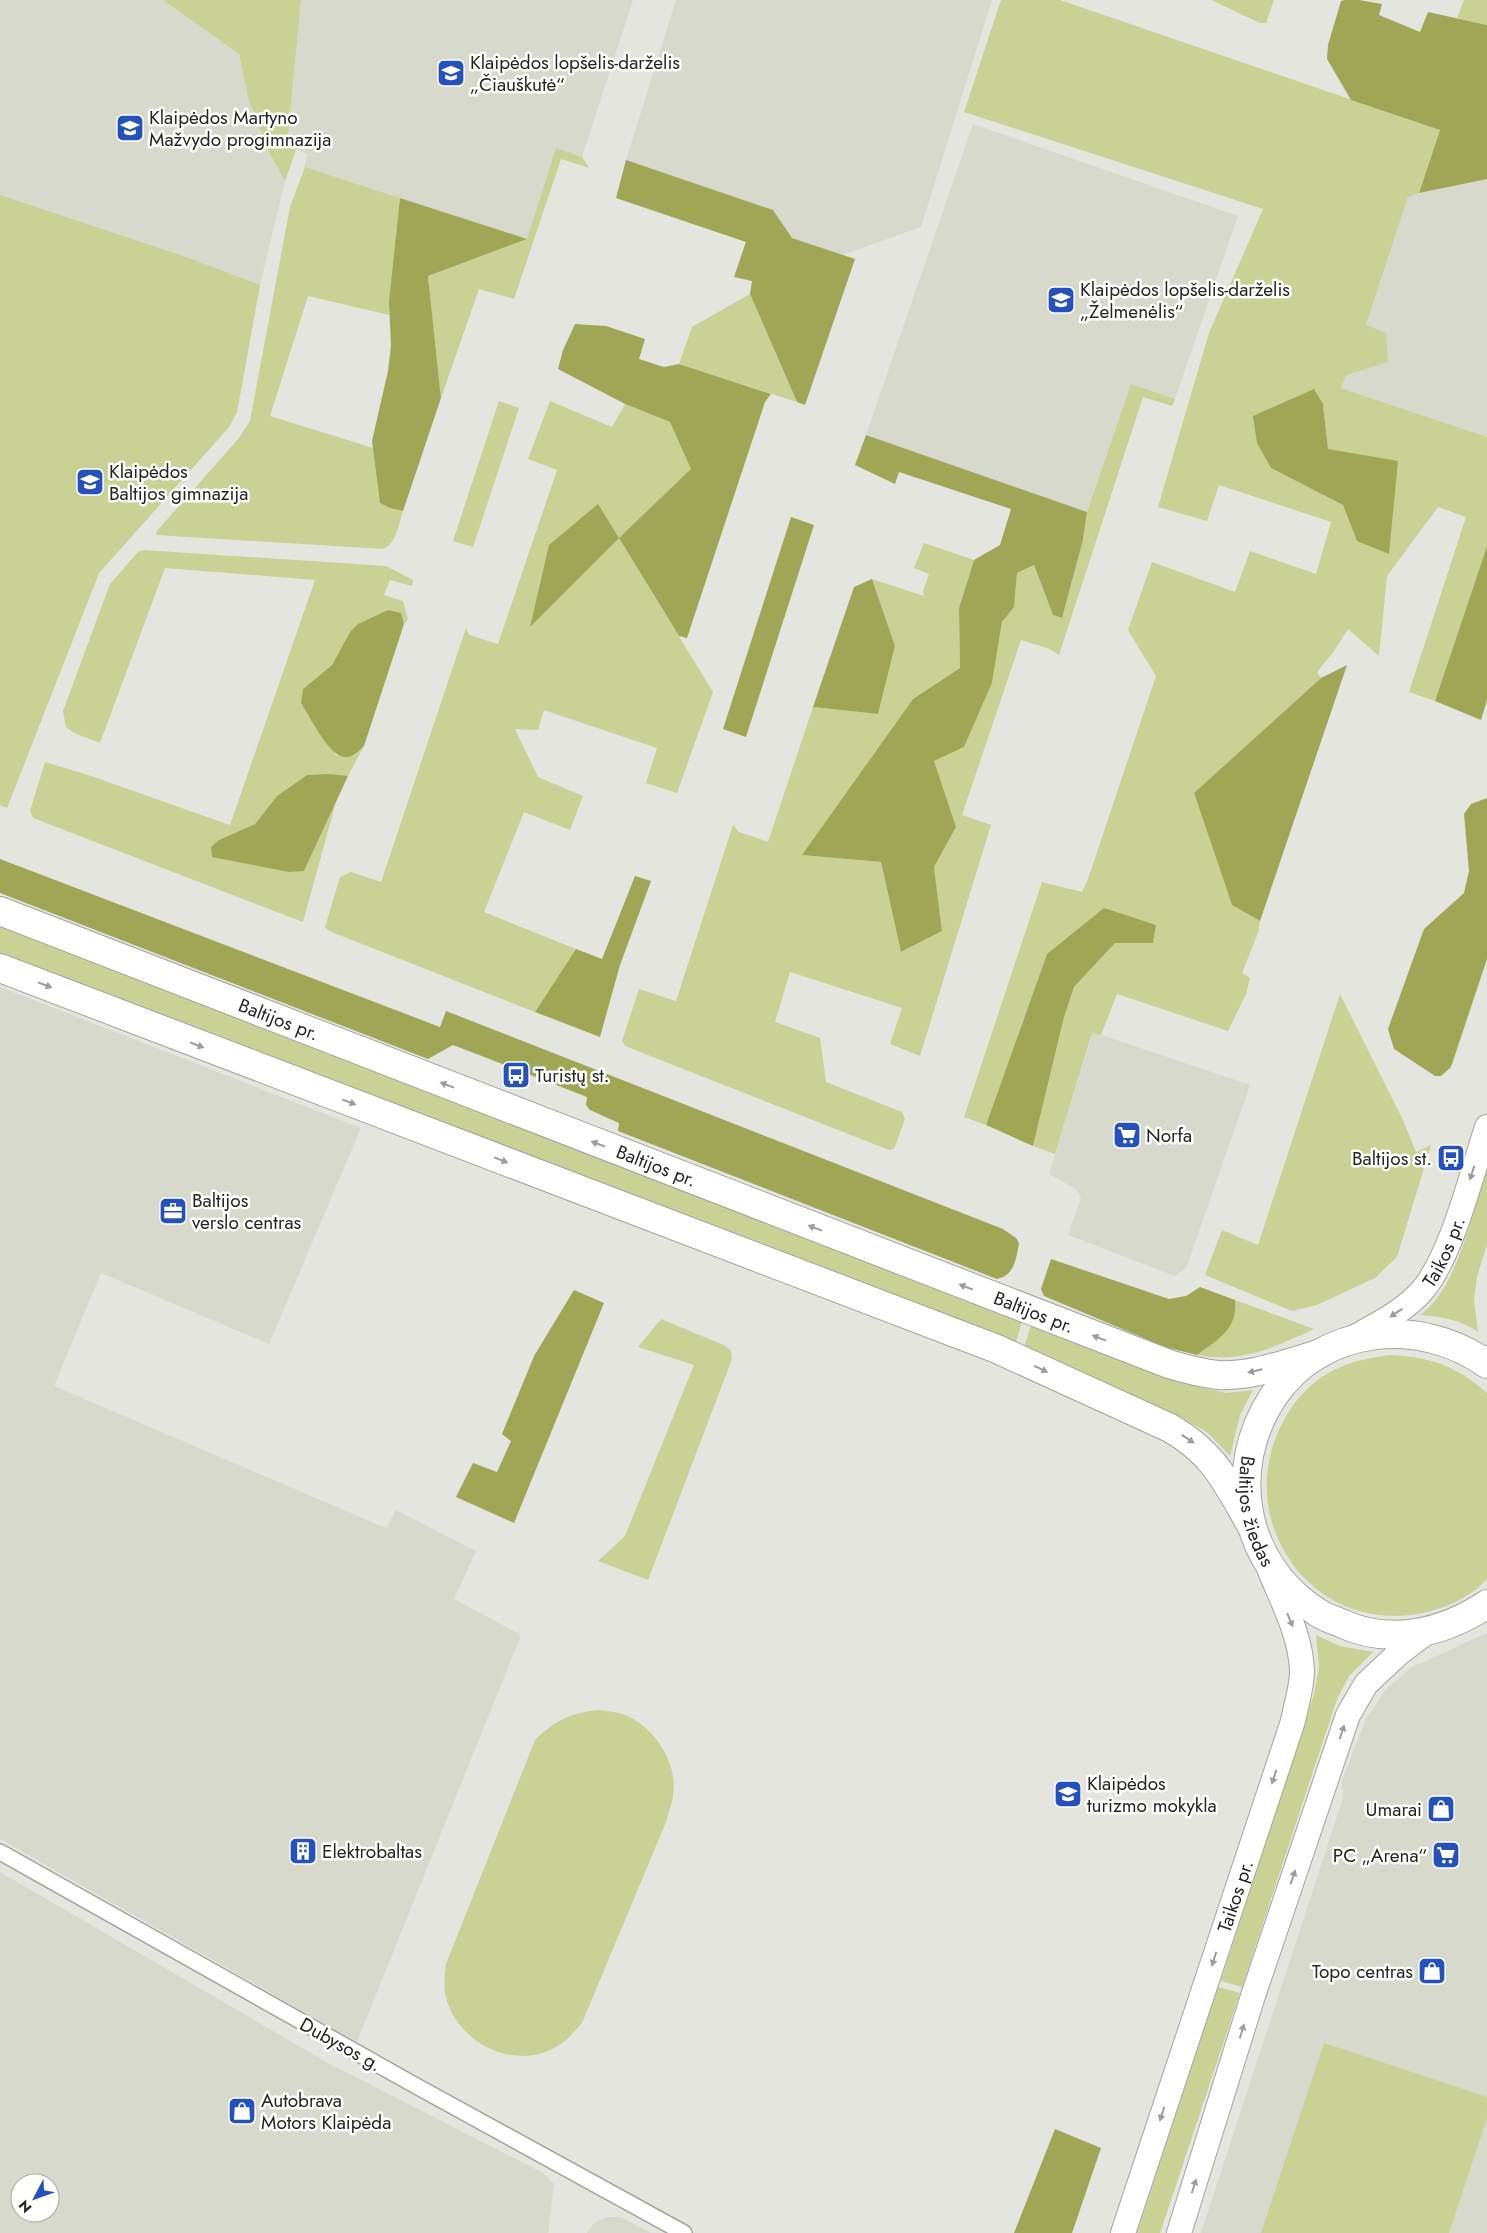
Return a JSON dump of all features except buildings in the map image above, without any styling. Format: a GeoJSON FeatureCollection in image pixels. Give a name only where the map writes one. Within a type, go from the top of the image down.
{"type":"FeatureCollection","features":[{"type":"Feature","properties":{"kind":"highway","name":"Baltijos pr."},"geometry":{"type":"LineString","coordinates":[[0,911],[1169,1364],[1219,1375],[1250,1373],[1319,1354]]}},
{"type":"Feature","properties":{"kind":"highway"},"geometry":{"type":"LineString","coordinates":[[0,968],[997,1349],[1170,1428],[1192,1441],[1211,1460],[1251,1525]]}},
{"type":"Feature","properties":{"kind":"highway","name":"Baltijos žiedas"},"geometry":{"type":"LineString","coordinates":[[1481,1610],[1427,1632],[1389,1635],[1352,1628],[1317,1613],[1288,1589],[1264,1559],[1251,1525],[1245,1486],[1251,1447],[1260,1419],[1274,1396],[1293,1374],[1319,1354],[1351,1340],[1394,1333],[1415,1334],[1456,1346],[1487,1364]]}},
{"type":"Feature","properties":{"kind":"main road","name":"Taikos pr."},"geometry":{"type":"LineString","coordinates":[[1351,1340],[1400,1311],[1421,1292],[1439,1264],[1450,1238],[1487,1127]]}},
{"type":"Feature","properties":{"kind":"main road","name":"Taikos pr."},"geometry":{"type":"LineString","coordinates":[[1123,2233],[1293,1721],[1300,1690],[1302,1673],[1295,1633],[1264,1559]]}},
{"type":"Feature","properties":{"kind":"main road"},"geometry":{"type":"LineString","coordinates":[[1179,2233],[1253,1996],[1348,1715],[1366,1684],[1398,1654],[1427,1632]]}},
{"type":"Feature","properties":{"kind":"street","name":"Dubysos g."},"geometry":{"type":"LineString","coordinates":[[0,1852],[409,2082],[684,2233]]}},
{"type":"Feature","properties":{"kind":"shaded area"},"geometry":{"type":"Polygon","coordinates":[[[0,0],[163,0],[239,54],[249,101],[270,154],[285,181],[260,285],[237,412],[229,427],[99,573],[7,808],[0,805],[0,0]]]}},
{"type":"Feature","properties":{"kind":"shaded area","name":"Klaipėdos lopšelis-darželis „Čiauškutė“"},"geometry":{"type":"Polygon","coordinates":[[[301,0],[633,0],[582,157],[556,149],[527,239],[304,167],[308,154],[287,146],[301,0]]]}},
{"type":"Feature","properties":{"kind":"shaded area"},"geometry":{"type":"Polygon","coordinates":[[[676,0],[992,0],[921,227],[842,255],[792,238],[773,210],[626,160],[676,0]]]}},
{"type":"Feature","properties":{"kind":"shaded area","name":"Klaipėdos lopšelis-darželis „Želmenėlis“"},"geometry":{"type":"Polygon","coordinates":[[[973,124],[1238,216],[1175,399],[1131,384],[1087,512],[866,435],[973,124]]]}},
{"type":"Feature","properties":{"kind":"shaded area"},"geometry":{"type":"Polygon","coordinates":[[[1487,179],[1487,437],[1341,388],[1366,325],[1408,197],[1487,179]]]}},
{"type":"Feature","properties":{"kind":"shaded area"},"geometry":{"type":"Polygon","coordinates":[[[0,987],[361,1128],[269,1344],[101,1273],[54,1386],[386,1528],[396,1510],[476,1551],[454,1599],[521,1635],[357,2042],[0,1839],[0,987]]]}},
{"type":"Feature","properties":{"kind":"shaded area"},"geometry":{"type":"Polygon","coordinates":[[[1093,1032],[1250,1085],[1186,1268],[1175,1276],[1068,1235],[1081,1198],[1076,1189],[1049,1174],[1093,1032]]]}},
{"type":"Feature","properties":{"kind":"shaded area"},"geometry":{"type":"Polygon","coordinates":[[[1487,1633],[1487,2233],[1201,2233],[1343,1798],[1342,1781],[1365,1721],[1386,1689],[1412,1667],[1487,1633]]]}},
{"type":"Feature","properties":{"kind":"shaded area"},"geometry":{"type":"Polygon","coordinates":[[[0,1872],[328,2063],[543,2173],[554,2184],[548,2233],[0,2233],[0,1872]]]}},
{"type":"Feature","properties":{"kind":"shaded area"},"geometry":{"type":"Polygon","coordinates":[[[607,2217],[621,2217],[651,2233],[587,2233],[594,2223],[607,2217]]]}},
{"type":"Feature","properties":{"kind":"green space"},"geometry":{"type":"Polygon","coordinates":[[[163,0],[301,0],[287,146],[296,150],[285,181],[270,154],[249,101],[239,54],[163,0]]]}},
{"type":"Feature","properties":{"kind":"green space"},"geometry":{"type":"Polygon","coordinates":[[[1001,0],[1060,0],[1440,130],[1419,193],[1408,197],[1366,325],[1386,333],[1388,362],[1346,375],[1341,388],[1487,437],[1487,546],[1435,701],[1409,692],[1466,517],[1438,507],[1387,576],[1379,656],[1348,629],[1334,651],[1317,672],[1321,678],[1194,793],[1232,905],[1260,921],[1258,933],[1242,973],[1250,978],[1246,994],[1228,1031],[1117,994],[1101,1035],[1092,1033],[1055,1154],[1033,1146],[1064,1017],[1074,987],[1115,943],[1153,943],[1156,924],[1047,954],[986,1125],[964,1117],[1042,882],[1082,892],[1088,879],[1156,676],[1128,630],[1152,562],[1235,592],[1250,551],[1316,574],[1331,522],[1219,485],[1207,521],[1158,507],[1209,333],[1263,209],[964,112],[1001,0]],[[1323,404],[1271,468],[1343,505],[1357,541],[1344,453],[1328,449],[1323,404]]]}},
{"type":"Feature","properties":{"kind":"green space"},"geometry":{"type":"Polygon","coordinates":[[[1211,0],[1274,0],[1266,23],[1260,23],[1211,0]]]}},
{"type":"Feature","properties":{"kind":"green space"},"geometry":{"type":"Polygon","coordinates":[[[1359,0],[1382,4],[1379,15],[1420,32],[1428,12],[1487,25],[1487,179],[1419,193],[1440,130],[1351,100],[1327,59],[1328,45],[1341,1],[1359,0]]]}},
{"type":"Feature","properties":{"kind":"green space"},"geometry":{"type":"Polygon","coordinates":[[[1464,0],[1487,0],[1487,25],[1457,18],[1464,0]]]}},
{"type":"Feature","properties":{"kind":"green space"},"geometry":{"type":"Polygon","coordinates":[[[556,148],[582,157],[589,168],[561,159],[514,299],[479,289],[441,398],[428,276],[527,239],[556,148]]]}},
{"type":"Feature","properties":{"kind":"green space"},"geometry":{"type":"Polygon","coordinates":[[[626,160],[773,210],[792,238],[855,259],[805,405],[797,402],[750,294],[752,281],[734,277],[746,242],[616,198],[626,160]]]}},
{"type":"Feature","properties":{"kind":"green space"},"geometry":{"type":"Polygon","coordinates":[[[305,167],[400,198],[389,315],[308,296],[270,416],[373,448],[380,503],[403,511],[394,538],[383,549],[157,535],[156,532],[239,438],[250,421],[290,207],[305,167]]]}},
{"type":"Feature","properties":{"kind":"green space","name":"Klaipėdos Baltijos gimnazija"},"geometry":{"type":"Polygon","coordinates":[[[0,195],[186,257],[260,285],[237,412],[229,427],[99,573],[7,808],[0,805],[0,195]]]}},
{"type":"Feature","properties":{"kind":"green space"},"geometry":{"type":"Polygon","coordinates":[[[400,198],[527,239],[428,276],[441,398],[403,511],[380,503],[372,441],[388,371],[391,346],[389,302],[400,198]]]}},
{"type":"Feature","properties":{"kind":"green space"},"geometry":{"type":"Polygon","coordinates":[[[750,294],[797,402],[679,364],[692,327],[750,294]]]}},
{"type":"Feature","properties":{"kind":"green space"},"geometry":{"type":"Polygon","coordinates":[[[575,324],[606,326],[645,339],[639,359],[664,367],[679,364],[771,394],[765,402],[687,638],[679,636],[619,538],[691,469],[670,422],[625,404],[558,369],[563,350],[575,324]]]}},
{"type":"Feature","properties":{"kind":"green space"},"geometry":{"type":"Polygon","coordinates":[[[1131,384],[1175,399],[1172,406],[1143,397],[1059,655],[1050,649],[1021,640],[962,815],[991,825],[920,1056],[890,1044],[902,1008],[790,972],[775,1022],[820,1038],[826,1082],[902,1112],[905,1119],[894,1149],[889,1150],[625,1046],[622,1041],[639,989],[676,1001],[733,825],[739,832],[768,842],[813,707],[878,714],[895,646],[872,579],[924,596],[923,591],[929,574],[914,568],[924,543],[974,560],[959,608],[960,668],[913,699],[803,855],[881,862],[901,952],[942,931],[934,867],[956,827],[934,761],[964,747],[992,683],[1002,622],[1014,607],[1017,573],[1034,565],[1053,615],[1062,618],[1083,540],[1087,512],[1131,384]]]}},
{"type":"Feature","properties":{"kind":"green space"},"geometry":{"type":"Polygon","coordinates":[[[1314,389],[1323,404],[1328,449],[1398,461],[1389,554],[1357,541],[1343,505],[1271,468],[1257,443],[1253,416],[1314,389]]]}},
{"type":"Feature","properties":{"kind":"green space"},"geometry":{"type":"Polygon","coordinates":[[[499,401],[519,408],[473,547],[453,541],[499,401]]]}},
{"type":"Feature","properties":{"kind":"green space"},"geometry":{"type":"Polygon","coordinates":[[[550,401],[612,427],[625,404],[670,422],[692,469],[619,538],[713,692],[677,793],[646,783],[657,748],[544,710],[538,730],[515,729],[538,777],[583,796],[570,830],[524,812],[484,912],[576,949],[535,1012],[329,931],[325,927],[340,877],[351,872],[381,882],[466,628],[469,635],[498,644],[557,470],[528,459],[550,401]]]}},
{"type":"Feature","properties":{"kind":"green space"},"geometry":{"type":"Polygon","coordinates":[[[866,435],[1087,512],[1083,540],[1062,618],[1053,615],[1034,565],[1017,573],[1014,607],[1002,622],[992,683],[964,747],[934,761],[956,827],[934,867],[942,931],[901,952],[881,862],[802,855],[913,699],[960,668],[959,608],[974,560],[1000,545],[1011,509],[899,472],[895,484],[855,465],[866,435]]]}},
{"type":"Feature","properties":{"kind":"green space"},"geometry":{"type":"Polygon","coordinates":[[[598,504],[619,538],[530,627],[549,545],[598,504]]]}},
{"type":"Feature","properties":{"kind":"green space"},"geometry":{"type":"Polygon","coordinates":[[[791,517],[814,525],[746,737],[723,729],[791,517]]]}},
{"type":"Feature","properties":{"kind":"green space"},"geometry":{"type":"Polygon","coordinates":[[[1487,546],[1487,700],[1481,720],[1435,701],[1487,546]]]}},
{"type":"Feature","properties":{"kind":"green space"},"geometry":{"type":"Polygon","coordinates":[[[144,550],[386,566],[413,580],[412,586],[390,580],[384,595],[403,601],[408,619],[404,624],[401,613],[350,632],[332,665],[303,689],[301,703],[336,755],[345,757],[352,755],[364,746],[348,776],[307,775],[277,796],[255,824],[219,840],[304,871],[336,802],[303,922],[33,818],[30,811],[45,762],[88,775],[230,825],[315,580],[165,568],[100,743],[74,733],[66,727],[63,711],[110,584],[138,552],[144,550]]]}},
{"type":"Feature","properties":{"kind":"green space"},"geometry":{"type":"Polygon","coordinates":[[[872,579],[895,646],[878,714],[813,707],[854,587],[872,579]]]}},
{"type":"Feature","properties":{"kind":"green space"},"geometry":{"type":"Polygon","coordinates":[[[388,610],[401,613],[404,624],[364,746],[352,756],[344,757],[332,750],[314,725],[301,703],[303,689],[332,665],[350,632],[358,624],[388,610]]]}},
{"type":"Feature","properties":{"kind":"green space"},"geometry":{"type":"Polygon","coordinates":[[[1347,665],[1260,921],[1232,905],[1194,793],[1321,678],[1347,665]]]}},
{"type":"Feature","properties":{"kind":"green space"},"geometry":{"type":"Polygon","coordinates":[[[329,774],[348,776],[304,871],[289,872],[212,857],[211,847],[219,840],[255,824],[277,796],[307,775],[329,774]]]}},
{"type":"Feature","properties":{"kind":"green space"},"geometry":{"type":"Polygon","coordinates":[[[1487,798],[1487,959],[1451,1067],[1441,1076],[1435,1076],[1394,1049],[1388,1029],[1424,929],[1464,893],[1469,871],[1464,814],[1471,804],[1487,798]]]}},
{"type":"Feature","properties":{"kind":"green space"},"geometry":{"type":"Polygon","coordinates":[[[0,859],[440,1027],[446,1011],[1003,1229],[1016,1238],[1019,1243],[1014,1266],[1008,1274],[997,1279],[618,1131],[619,1123],[590,1110],[586,1105],[587,1097],[453,1045],[428,1059],[0,893],[0,859]]]}},
{"type":"Feature","properties":{"kind":"green space"},"geometry":{"type":"Polygon","coordinates":[[[635,876],[651,881],[620,965],[600,1037],[535,1012],[576,949],[602,959],[635,876]]]}},
{"type":"Feature","properties":{"kind":"green space"},"geometry":{"type":"Polygon","coordinates":[[[1104,908],[1156,925],[1153,943],[1115,943],[1074,987],[1064,1017],[1033,1146],[986,1125],[1047,954],[1104,908]]]}},
{"type":"Feature","properties":{"kind":"green space"},"geometry":{"type":"Polygon","coordinates":[[[0,925],[1022,1322],[1013,1351],[0,958],[0,925]]]}},
{"type":"Feature","properties":{"kind":"green space"},"geometry":{"type":"Polygon","coordinates":[[[1340,994],[1403,1120],[1416,1152],[1431,1145],[1397,1257],[1375,1278],[1317,1305],[1292,1311],[1205,1275],[1222,1230],[1258,1245],[1340,994]]]}},
{"type":"Feature","properties":{"kind":"green space"},"geometry":{"type":"Polygon","coordinates":[[[1487,1168],[1487,1244],[1477,1277],[1474,1300],[1478,1332],[1465,1324],[1450,1319],[1420,1315],[1433,1303],[1454,1269],[1487,1168]]]}},
{"type":"Feature","properties":{"kind":"green space"},"geometry":{"type":"Polygon","coordinates":[[[1051,1259],[1169,1299],[1186,1296],[1200,1287],[1235,1300],[1233,1319],[1230,1326],[1219,1339],[1197,1355],[1165,1347],[1044,1296],[1041,1289],[1051,1259]]]}},
{"type":"Feature","properties":{"kind":"green space"},"geometry":{"type":"Polygon","coordinates":[[[574,1290],[604,1303],[514,1523],[456,1497],[473,1463],[497,1472],[511,1441],[502,1434],[534,1356],[574,1290]]]}},
{"type":"Feature","properties":{"kind":"green space"},"geometry":{"type":"Polygon","coordinates":[[[1235,1300],[1314,1329],[1271,1348],[1257,1352],[1228,1357],[1197,1355],[1219,1339],[1230,1326],[1235,1310],[1235,1300]]]}},
{"type":"Feature","properties":{"kind":"green space"},"geometry":{"type":"Polygon","coordinates":[[[661,1319],[726,1346],[731,1351],[732,1359],[648,1580],[598,1561],[625,1536],[694,1365],[638,1347],[661,1319]]]}},
{"type":"Feature","properties":{"kind":"green space"},"geometry":{"type":"Polygon","coordinates":[[[1031,1325],[1178,1382],[1226,1393],[1253,1390],[1240,1415],[1230,1456],[1208,1433],[1181,1417],[1022,1354],[1031,1325]]]}},
{"type":"Feature","properties":{"kind":"green space"},"geometry":{"type":"Polygon","coordinates":[[[1389,1355],[1417,1358],[1441,1364],[1476,1383],[1487,1393],[1487,1579],[1472,1592],[1455,1602],[1436,1610],[1417,1614],[1378,1615],[1342,1605],[1313,1586],[1289,1559],[1274,1528],[1267,1493],[1270,1456],[1284,1420],[1299,1398],[1319,1379],[1334,1370],[1354,1362],[1389,1355]]]}},
{"type":"Feature","properties":{"kind":"green space"},"geometry":{"type":"Polygon","coordinates":[[[1316,1635],[1340,1646],[1373,1652],[1349,1676],[1337,1699],[1242,1987],[1221,1981],[1314,1694],[1319,1667],[1316,1635]]]}},
{"type":"Feature","properties":{"kind":"green space"},"geometry":{"type":"Polygon","coordinates":[[[598,1710],[625,1715],[646,1728],[655,1737],[668,1759],[672,1771],[674,1784],[672,1802],[666,1822],[582,2023],[567,2039],[556,2047],[540,2054],[523,2056],[506,2054],[490,2049],[475,2040],[453,2014],[445,1994],[446,1964],[535,1740],[550,1727],[564,1719],[579,1713],[598,1710]]]}},
{"type":"Feature","properties":{"kind":"green space"},"geometry":{"type":"Polygon","coordinates":[[[1218,1987],[1240,1993],[1160,2233],[1137,2233],[1218,1987]]]}},
{"type":"Feature","properties":{"kind":"green space"},"geometry":{"type":"Polygon","coordinates":[[[1324,2043],[1487,2097],[1487,2118],[1449,2233],[1261,2233],[1324,2043]]]}},
{"type":"Feature","properties":{"kind":"green space"},"geometry":{"type":"Polygon","coordinates":[[[1055,2129],[1101,2148],[1072,2233],[1014,2233],[1055,2129]]]}},
{"type":"Feature","properties":{"kind":"place","name":"Klaipėdos lopšelis-darželis „Čiauškutė“"},"geometry":{"type":"Point","coordinates":[451,73]}},
{"type":"Feature","properties":{"kind":"place","name":"Klaipėdos Martyno Mažvydo progimnazija"},"geometry":{"type":"Point","coordinates":[130,128]}},
{"type":"Feature","properties":{"kind":"place","name":"Klaipėdos lopšelis-darželis „Želmenėlis“"},"geometry":{"type":"Point","coordinates":[1061,300]}},
{"type":"Feature","properties":{"kind":"place","name":"Klaipėdos Baltijos gimnazija"},"geometry":{"type":"Point","coordinates":[90,482]}},
{"type":"Feature","properties":{"kind":"place","name":"Turistų st."},"geometry":{"type":"Point","coordinates":[516,1075]}},
{"type":"Feature","properties":{"kind":"place","name":"Norfa"},"geometry":{"type":"Point","coordinates":[1127,1135]}},
{"type":"Feature","properties":{"kind":"place","name":"Baltijos st."},"geometry":{"type":"Point","coordinates":[1451,1158]}},
{"type":"Feature","properties":{"kind":"place","name":"Baltijos verslo centras"},"geometry":{"type":"Point","coordinates":[173,1211]}},
{"type":"Feature","properties":{"kind":"place","name":"Klaipėdos turizmo mokykla"},"geometry":{"type":"Point","coordinates":[1068,1794]}},
{"type":"Feature","properties":{"kind":"place","name":"Umarai"},"geometry":{"type":"Point","coordinates":[1441,1809]}},
{"type":"Feature","properties":{"kind":"place","name":"Elektrobaltas"},"geometry":{"type":"Point","coordinates":[303,1851]}},
{"type":"Feature","properties":{"kind":"place","name":"PC „Arena“"},"geometry":{"type":"Point","coordinates":[1446,1855]}},
{"type":"Feature","properties":{"kind":"place","name":"Topo centras"},"geometry":{"type":"Point","coordinates":[1432,1971]}},
{"type":"Feature","properties":{"kind":"place","name":"Autobrava Motors Klaipėda"},"geometry":{"type":"Point","coordinates":[242,2111]}}]}
